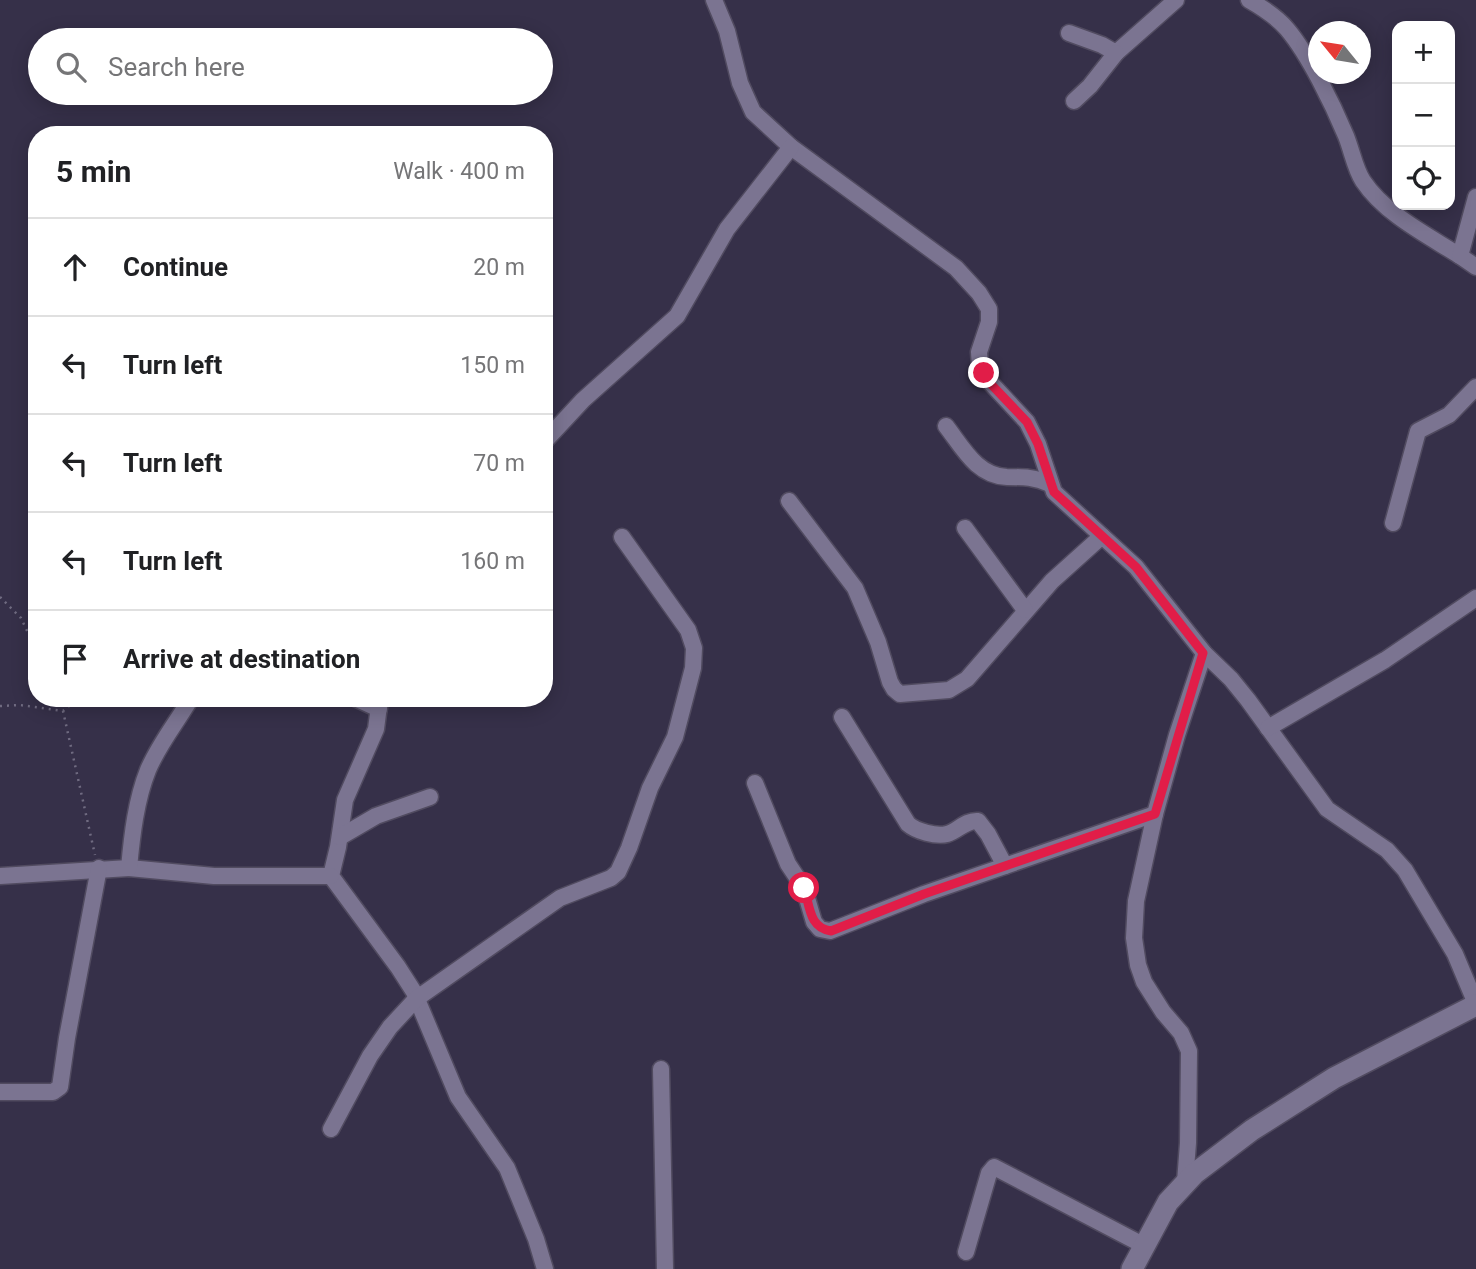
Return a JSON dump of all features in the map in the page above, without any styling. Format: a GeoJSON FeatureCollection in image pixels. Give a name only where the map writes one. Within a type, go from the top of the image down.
{"type":"FeatureCollection","features":[{"type":"Feature","properties":{"kind":"street"},"geometry":{"type":"LineString","coordinates":[[714,0],[753,112],[791,147],[956,268],[979,293],[989,309],[989,323],[979,352],[980,367],[987,380],[1027,422],[1038,444],[1050,484],[1060,498],[1136,567],[1203,653],[1231,679],[1327,809],[1387,850],[1405,870],[1455,954],[1476,1004],[1334,1078],[1252,1130],[1185,1182],[1168,1202],[1132,1269]]}},
{"type":"Feature","properties":{"kind":"street"},"geometry":{"type":"LineString","coordinates":[[1074,101],[1090,86],[1116,53],[1176,0]]}},
{"type":"Feature","properties":{"kind":"street"},"geometry":{"type":"LineString","coordinates":[[1249,0],[1276,18],[1288,30],[1307,60],[1345,135],[1365,184],[1396,213],[1476,267]]}},
{"type":"Feature","properties":{"kind":"street"},"geometry":{"type":"LineString","coordinates":[[1069,33],[1116,53]]}},
{"type":"Feature","properties":{"kind":"street"},"geometry":{"type":"LineString","coordinates":[[553,432],[583,400],[677,316],[727,229],[791,147]]}},
{"type":"Feature","properties":{"kind":"street"},"geometry":{"type":"LineString","coordinates":[[1460,256],[1476,197]]}},
{"type":"Feature","properties":{"kind":"street"},"geometry":{"type":"LineString","coordinates":[[1393,523],[1418,431],[1449,415],[1476,387]]}},
{"type":"Feature","properties":{"kind":"street"},"geometry":{"type":"LineString","coordinates":[[946,426],[982,470],[1000,476],[1031,476],[1050,484]]}},
{"type":"Feature","properties":{"kind":"street"},"geometry":{"type":"LineString","coordinates":[[789,501],[855,588],[878,642],[890,682],[900,694],[958,687],[1024,610],[1102,536]]}},
{"type":"Feature","properties":{"kind":"street"},"geometry":{"type":"LineString","coordinates":[[965,528],[1024,610]]}},
{"type":"Feature","properties":{"kind":"street"},"geometry":{"type":"LineString","coordinates":[[331,1129],[370,1055],[396,1020],[416,999],[560,898],[614,876],[629,848],[650,788],[675,737],[693,668],[694,648],[688,629],[622,537]]}},
{"type":"Feature","properties":{"kind":"street"},"geometry":{"type":"LineString","coordinates":[[1268,728],[1385,660],[1476,598]]}},
{"type":"Feature","properties":{"kind":"street"},"geometry":{"type":"LineString","coordinates":[[1185,1182],[1189,1051],[1181,1034],[1144,982],[1134,938],[1136,901],[1155,814],[1203,653]]}},
{"type":"Feature","properties":{"kind":"street"},"geometry":{"type":"LineString","coordinates":[[129,867],[131,838],[149,769],[186,707]]}},
{"type":"Feature","properties":{"kind":"street"},"geometry":{"type":"LineString","coordinates":[[379,707],[376,729],[368,752],[348,788],[331,876],[398,967],[416,999],[458,1097],[507,1168],[536,1239],[545,1269]]}},
{"type":"Feature","properties":{"kind":"street"},"geometry":{"type":"LineString","coordinates":[[842,717],[908,824],[914,829],[943,835],[970,821],[978,821],[1005,866]]}},
{"type":"Feature","properties":{"kind":"street"},"geometry":{"type":"LineString","coordinates":[[755,783],[788,864],[804,888],[814,922],[823,930],[839,929],[888,908],[1155,814]]}},
{"type":"Feature","properties":{"kind":"street"},"geometry":{"type":"LineString","coordinates":[[340,837],[376,816],[430,797]]}},
{"type":"Feature","properties":{"kind":"street"},"geometry":{"type":"LineString","coordinates":[[0,877],[129,867],[214,876],[331,876]]}},
{"type":"Feature","properties":{"kind":"street"},"geometry":{"type":"LineString","coordinates":[[0,1092],[53,1092],[60,1087],[75,990],[99,868]]}},
{"type":"Feature","properties":{"kind":"street"},"geometry":{"type":"LineString","coordinates":[[661,1069],[665,1269]]}},
{"type":"Feature","properties":{"kind":"street"},"geometry":{"type":"LineString","coordinates":[[966,1252],[989,1172],[994,1167],[1143,1245]]}},
{"type":"Feature","properties":{"kind":"path"},"geometry":{"type":"LineString","coordinates":[[0,597],[22,618],[28,632]]}},
{"type":"Feature","properties":{"kind":"path"},"geometry":{"type":"LineString","coordinates":[[0,706],[28,706]]}},
{"type":"Feature","properties":{"kind":"path"},"geometry":{"type":"LineString","coordinates":[[34,707],[63,711],[68,707]]}},
{"type":"Feature","properties":{"kind":"path"},"geometry":{"type":"LineString","coordinates":[[61,707],[99,868]]}},
{"type":"Feature","properties":{"kind":"route"},"geometry":{"type":"LineString","coordinates":[[804,888],[815,925],[831,931],[924,894],[948,888],[1062,845],[1155,814],[1203,653],[1136,567],[1054,492],[1035,436],[1027,422],[987,380],[984,373]]}}]}
